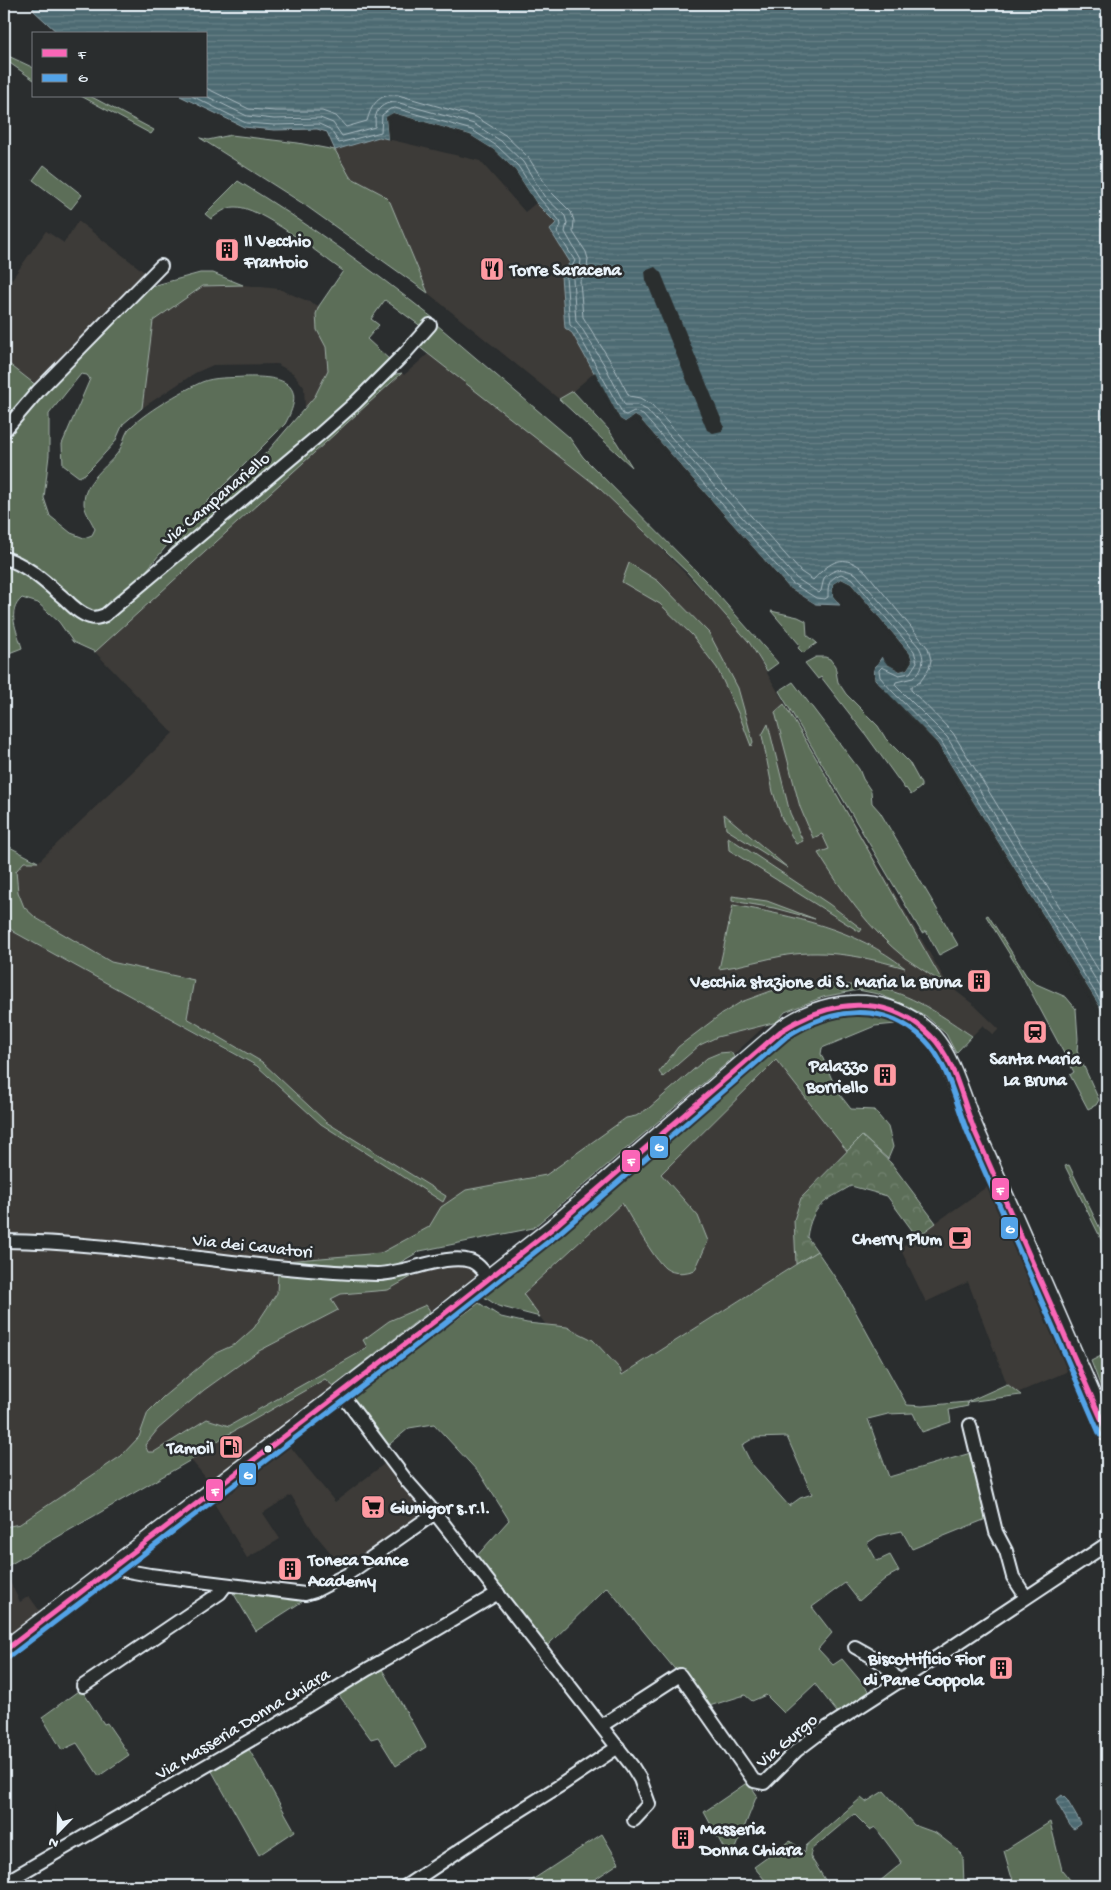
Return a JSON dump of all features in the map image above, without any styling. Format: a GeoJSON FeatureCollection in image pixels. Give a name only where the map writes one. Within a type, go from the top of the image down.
{"type":"FeatureCollection","features":[{"type":"Feature","properties":{"kind":"street"},"geometry":{"type":"LineString","coordinates":[[4,431],[39,390],[161,266]]}},
{"type":"Feature","properties":{"kind":"street","name":"Via Campanariello"},"geometry":{"type":"LineString","coordinates":[[5,556],[36,575],[79,611],[90,617],[98,618],[105,615],[319,435],[400,359],[430,325]]}},
{"type":"Feature","properties":{"kind":"street"},"geometry":{"type":"LineString","coordinates":[[4,1651],[490,1278],[552,1228],[788,1026],[806,1016],[830,1007],[859,1004],[892,1010],[910,1019],[931,1036],[943,1050],[974,1128],[1107,1432]]}},
{"type":"Feature","properties":{"kind":"street","name":"Via dei Cavatori"},"geometry":{"type":"LineString","coordinates":[[4,1241],[46,1242],[116,1248],[273,1267],[380,1274],[459,1258],[472,1261],[490,1278]]}},
{"type":"Feature","properties":{"kind":"street"},"geometry":{"type":"LineString","coordinates":[[340,1392],[406,1480],[435,1513],[618,1747],[640,1779],[649,1804],[634,1820]]}},
{"type":"Feature","properties":{"kind":"street"},"geometry":{"type":"LineString","coordinates":[[970,1425],[996,1532],[1006,1551],[1013,1577],[1026,1597]]}},
{"type":"Feature","properties":{"kind":"street"},"geometry":{"type":"LineString","coordinates":[[111,1568],[226,1585],[306,1594],[348,1574],[435,1513]]}},
{"type":"Feature","properties":{"kind":"street","name":"Via Gurgo"},"geometry":{"type":"LineString","coordinates":[[601,1726],[680,1675],[754,1781],[764,1783],[796,1751],[825,1729],[1107,1544]]}},
{"type":"Feature","properties":{"kind":"street"},"geometry":{"type":"LineString","coordinates":[[83,1686],[220,1593],[226,1585]]}},
{"type":"Feature","properties":{"kind":"street","name":"Via Masseria Donna Chiara"},"geometry":{"type":"LineString","coordinates":[[4,1883],[273,1727],[498,1593]]}},
{"type":"Feature","properties":{"kind":"street"},"geometry":{"type":"LineString","coordinates":[[855,1647],[881,1661],[890,1669],[899,1682]]}},
{"type":"Feature","properties":{"kind":"street"},"geometry":{"type":"LineString","coordinates":[[406,1886],[618,1747]]}},
{"type":"Feature","properties":{"kind":"shaded area","name":"Torre Saracena"},"geometry":{"type":"Polygon","coordinates":[[[379,137],[480,161],[525,212],[536,203],[556,223],[550,231],[570,262],[561,276],[565,328],[572,333],[595,372],[573,391],[559,399],[428,293],[390,202],[382,194],[350,177],[335,150],[379,137]]]}},
{"type":"Feature","properties":{"kind":"shaded area"},"geometry":{"type":"Polygon","coordinates":[[[78,221],[147,274],[37,386],[4,360],[4,272],[12,279],[46,231],[64,243],[78,221]]]}},
{"type":"Feature","properties":{"kind":"shaded area"},"geometry":{"type":"Polygon","coordinates":[[[243,285],[279,289],[319,306],[316,314],[317,330],[326,347],[328,370],[315,396],[305,408],[304,387],[293,373],[277,364],[213,365],[195,373],[142,408],[153,321],[203,286],[243,285]]]}},
{"type":"Feature","properties":{"kind":"shaded area"},"geometry":{"type":"Polygon","coordinates":[[[428,354],[597,486],[718,607],[749,642],[948,985],[974,1005],[999,1029],[993,1035],[983,1025],[972,1036],[904,996],[884,989],[841,984],[806,986],[772,991],[741,1002],[720,1015],[678,1047],[659,1072],[663,1077],[700,1045],[717,1037],[767,1024],[733,1055],[731,1052],[707,1058],[649,1108],[636,1116],[626,1118],[546,1175],[466,1190],[441,1207],[429,1227],[381,1253],[285,1261],[278,1273],[277,1293],[254,1328],[236,1344],[216,1353],[163,1397],[148,1412],[139,1437],[121,1456],[20,1524],[4,1527],[4,923],[14,932],[257,1067],[321,1124],[443,1201],[446,1196],[326,1122],[262,1062],[187,1018],[194,980],[111,962],[36,918],[24,907],[18,892],[16,871],[23,862],[38,862],[173,733],[95,652],[402,373],[404,375],[428,354]]]}},
{"type":"Feature","properties":{"kind":"shaded area"},"geometry":{"type":"Polygon","coordinates":[[[776,1060],[847,1151],[801,1198],[794,1220],[796,1264],[622,1375],[567,1327],[546,1325],[523,1294],[622,1203],[666,1269],[698,1216],[661,1174],[776,1060]]]}},
{"type":"Feature","properties":{"kind":"shaded area"},"geometry":{"type":"Polygon","coordinates":[[[988,1186],[1069,1366],[1066,1372],[1017,1393],[1007,1384],[968,1282],[926,1302],[900,1248],[988,1186]]]}},
{"type":"Feature","properties":{"kind":"shaded area"},"geometry":{"type":"Polygon","coordinates":[[[460,1265],[479,1273],[430,1311],[426,1305],[363,1340],[367,1347],[359,1353],[228,1426],[207,1419],[154,1452],[148,1452],[145,1445],[158,1429],[204,1390],[257,1352],[338,1310],[331,1300],[341,1294],[388,1290],[411,1277],[435,1268],[460,1265]]]}},
{"type":"Feature","properties":{"kind":"shaded area"},"geometry":{"type":"Polygon","coordinates":[[[325,1378],[333,1386],[211,1484],[191,1460],[222,1438],[325,1378]]]}},
{"type":"Feature","properties":{"kind":"shaded area"},"geometry":{"type":"Polygon","coordinates":[[[289,1445],[335,1502],[388,1461],[430,1512],[345,1570],[315,1534],[291,1495],[263,1513],[280,1539],[247,1558],[214,1503],[289,1445]]]}},
{"type":"Feature","properties":{"kind":"shaded area"},"geometry":{"type":"Polygon","coordinates":[[[4,1570],[20,1602],[29,1596],[41,1613],[4,1641],[4,1570]]]}},
{"type":"Feature","properties":{"kind":"green space"},"geometry":{"type":"Polygon","coordinates":[[[4,54],[32,67],[32,79],[4,59],[4,54]]]}},
{"type":"Feature","properties":{"kind":"green space"},"geometry":{"type":"Polygon","coordinates":[[[85,98],[94,98],[154,130],[151,134],[85,98]]]}},
{"type":"Feature","properties":{"kind":"green space"},"geometry":{"type":"Polygon","coordinates":[[[231,135],[298,143],[335,150],[350,177],[382,194],[390,202],[428,293],[302,203],[200,138],[208,140],[231,135]]]}},
{"type":"Feature","properties":{"kind":"green space"},"geometry":{"type":"Polygon","coordinates":[[[44,165],[82,195],[71,209],[33,180],[44,165]]]}},
{"type":"Feature","properties":{"kind":"green space"},"geometry":{"type":"Polygon","coordinates":[[[238,181],[338,246],[433,318],[422,327],[385,300],[371,319],[379,325],[367,339],[391,361],[350,402],[153,570],[191,525],[269,450],[315,396],[328,370],[326,347],[317,330],[316,314],[319,306],[343,271],[274,222],[259,214],[235,207],[222,211],[211,219],[205,214],[238,181]]]}},
{"type":"Feature","properties":{"kind":"green space"},"geometry":{"type":"Polygon","coordinates":[[[200,273],[213,273],[243,285],[203,286],[153,321],[142,408],[123,424],[115,442],[85,474],[79,477],[63,465],[62,444],[90,379],[87,375],[81,374],[49,414],[49,455],[44,498],[50,516],[71,533],[84,538],[92,535],[95,529],[87,514],[84,504],[85,496],[92,481],[119,451],[128,430],[153,410],[202,382],[217,378],[244,377],[279,380],[287,384],[292,390],[294,398],[292,410],[285,424],[181,528],[142,576],[99,612],[85,609],[14,558],[4,541],[4,437],[18,418],[145,288],[200,273]]]}},
{"type":"Feature","properties":{"kind":"green space"},"geometry":{"type":"Polygon","coordinates":[[[436,324],[569,437],[583,457],[705,580],[778,663],[767,671],[749,642],[688,573],[597,486],[418,346],[436,324]]]}},
{"type":"Feature","properties":{"kind":"green space"},"geometry":{"type":"Polygon","coordinates":[[[4,360],[37,386],[4,425],[4,360]]]}},
{"type":"Feature","properties":{"kind":"green space"},"geometry":{"type":"Polygon","coordinates":[[[402,373],[95,652],[73,642],[59,622],[38,603],[22,598],[17,603],[15,609],[14,622],[22,648],[4,655],[4,563],[11,565],[98,623],[386,376],[402,373]]]}},
{"type":"Feature","properties":{"kind":"green space"},"geometry":{"type":"Polygon","coordinates":[[[573,391],[609,430],[632,467],[559,399],[573,391]]]}},
{"type":"Feature","properties":{"kind":"green space"},"geometry":{"type":"Polygon","coordinates":[[[629,563],[658,581],[709,633],[738,688],[753,742],[751,746],[740,717],[717,668],[692,635],[660,604],[622,582],[629,563]]]}},
{"type":"Feature","properties":{"kind":"green space"},"geometry":{"type":"Polygon","coordinates":[[[771,611],[798,617],[806,621],[807,635],[817,643],[803,653],[798,648],[800,645],[771,611]]]}},
{"type":"Feature","properties":{"kind":"green space"},"geometry":{"type":"Polygon","coordinates":[[[816,657],[830,659],[835,666],[838,682],[846,694],[878,726],[886,739],[909,762],[921,784],[921,787],[911,795],[821,677],[818,679],[805,663],[816,657]]]}},
{"type":"Feature","properties":{"kind":"green space"},"geometry":{"type":"Polygon","coordinates":[[[793,682],[859,769],[871,791],[872,803],[880,812],[958,945],[939,955],[926,931],[922,933],[779,691],[793,682]]]}},
{"type":"Feature","properties":{"kind":"green space"},"geometry":{"type":"Polygon","coordinates":[[[784,704],[944,984],[905,958],[880,935],[847,896],[818,853],[829,849],[822,834],[813,838],[800,807],[775,712],[784,704]]]}},
{"type":"Feature","properties":{"kind":"green space"},"geometry":{"type":"Polygon","coordinates":[[[768,724],[790,813],[803,841],[796,844],[782,819],[773,792],[762,735],[768,724]]]}},
{"type":"Feature","properties":{"kind":"green space"},"geometry":{"type":"Polygon","coordinates":[[[724,814],[788,868],[726,829],[724,814]]]}},
{"type":"Feature","properties":{"kind":"green space"},"geometry":{"type":"Polygon","coordinates":[[[728,837],[829,904],[862,929],[860,932],[729,850],[728,837]]]}},
{"type":"Feature","properties":{"kind":"green space"},"geometry":{"type":"Polygon","coordinates":[[[4,844],[38,862],[24,862],[16,871],[18,892],[24,907],[36,918],[111,962],[194,980],[187,1018],[262,1062],[326,1122],[446,1196],[443,1202],[321,1124],[257,1066],[14,932],[4,923],[4,844]]]}},
{"type":"Feature","properties":{"kind":"green space"},"geometry":{"type":"Polygon","coordinates":[[[732,896],[767,901],[815,919],[774,908],[732,901],[732,896]]]}},
{"type":"Feature","properties":{"kind":"green space"},"geometry":{"type":"Polygon","coordinates":[[[733,905],[801,919],[845,934],[866,943],[905,968],[862,957],[802,953],[719,969],[733,905]]]}},
{"type":"Feature","properties":{"kind":"green space"},"geometry":{"type":"Polygon","coordinates":[[[988,915],[1026,975],[1034,983],[1066,997],[1076,1009],[1077,1051],[1099,1100],[1096,1105],[1088,1109],[1070,1075],[1074,1072],[1018,968],[986,916],[988,915]]]}},
{"type":"Feature","properties":{"kind":"green space"},"geometry":{"type":"Polygon","coordinates":[[[841,984],[895,992],[929,1008],[972,1036],[956,1053],[946,1034],[926,1016],[878,994],[858,990],[823,997],[785,1012],[777,1022],[717,1037],[700,1045],[663,1077],[659,1072],[678,1047],[720,1015],[741,1002],[771,991],[841,984]]]}},
{"type":"Feature","properties":{"kind":"green space"},"geometry":{"type":"Polygon","coordinates":[[[863,1015],[878,1017],[896,1024],[875,1026],[822,1048],[821,1054],[837,1091],[851,1109],[874,1110],[888,1127],[893,1147],[888,1159],[862,1136],[847,1151],[776,1060],[661,1174],[698,1216],[708,1241],[695,1270],[684,1273],[665,1268],[649,1247],[622,1203],[523,1294],[540,1317],[498,1306],[484,1297],[800,1029],[830,1019],[863,1015]]]}},
{"type":"Feature","properties":{"kind":"green space"},"geometry":{"type":"Polygon","coordinates":[[[731,1052],[734,1057],[533,1228],[420,1251],[396,1265],[374,1267],[285,1261],[381,1253],[429,1227],[441,1207],[466,1190],[546,1175],[626,1118],[636,1116],[649,1108],[707,1058],[719,1053],[731,1052]]]}},
{"type":"Feature","properties":{"kind":"green space"},"geometry":{"type":"Polygon","coordinates":[[[862,1136],[891,1163],[936,1223],[917,1237],[887,1196],[851,1186],[827,1200],[816,1211],[809,1226],[807,1237],[817,1251],[796,1264],[794,1220],[801,1198],[862,1136]]]}},
{"type":"Feature","properties":{"kind":"green space"},"geometry":{"type":"Polygon","coordinates":[[[1069,1165],[1107,1243],[1107,1251],[1065,1166],[1069,1165]]]}},
{"type":"Feature","properties":{"kind":"green space"},"geometry":{"type":"Polygon","coordinates":[[[817,1251],[843,1289],[907,1405],[922,1406],[967,1402],[968,1406],[949,1410],[951,1422],[922,1432],[913,1413],[888,1414],[868,1419],[889,1477],[974,1452],[991,1517],[912,1549],[902,1531],[878,1536],[867,1543],[877,1561],[890,1555],[899,1571],[886,1578],[859,1601],[845,1583],[812,1607],[832,1633],[818,1649],[833,1665],[842,1659],[872,1695],[840,1716],[815,1684],[784,1713],[766,1695],[752,1701],[745,1695],[706,1707],[607,1587],[544,1649],[474,1559],[509,1520],[481,1475],[434,1424],[409,1428],[385,1448],[349,1399],[479,1303],[501,1317],[527,1323],[567,1327],[593,1340],[620,1369],[622,1375],[817,1251]],[[787,1437],[754,1438],[742,1445],[751,1463],[789,1506],[800,1498],[812,1494],[787,1437]]]}},
{"type":"Feature","properties":{"kind":"green space"},"geometry":{"type":"Polygon","coordinates":[[[278,1273],[382,1280],[411,1277],[388,1290],[341,1294],[331,1299],[338,1310],[257,1352],[204,1390],[158,1429],[145,1445],[148,1452],[154,1452],[207,1419],[229,1426],[359,1353],[367,1347],[363,1340],[389,1321],[426,1305],[430,1311],[333,1386],[325,1379],[222,1438],[191,1460],[4,1568],[4,1527],[20,1524],[121,1456],[139,1437],[148,1412],[163,1397],[216,1353],[236,1344],[254,1328],[277,1293],[278,1273]]]}},
{"type":"Feature","properties":{"kind":"green space"},"geometry":{"type":"Polygon","coordinates":[[[1107,1353],[1107,1403],[1091,1361],[1107,1353]]]}},
{"type":"Feature","properties":{"kind":"green space"},"geometry":{"type":"Polygon","coordinates":[[[1007,1384],[1021,1395],[967,1402],[1007,1384]]]}},
{"type":"Feature","properties":{"kind":"green space"},"geometry":{"type":"Polygon","coordinates":[[[232,1591],[301,1595],[303,1601],[256,1631],[232,1591]]]}},
{"type":"Feature","properties":{"kind":"green space"},"geometry":{"type":"Polygon","coordinates":[[[379,1664],[426,1747],[396,1766],[378,1737],[371,1739],[336,1691],[379,1664]]]}},
{"type":"Feature","properties":{"kind":"green space"},"geometry":{"type":"Polygon","coordinates":[[[81,1689],[104,1724],[107,1723],[129,1755],[99,1776],[77,1743],[62,1750],[42,1717],[81,1689]]]}},
{"type":"Feature","properties":{"kind":"green space"},"geometry":{"type":"Polygon","coordinates":[[[246,1744],[295,1831],[259,1855],[209,1766],[246,1744]]]}},
{"type":"Feature","properties":{"kind":"green space"},"geometry":{"type":"Polygon","coordinates":[[[748,1782],[757,1795],[735,1851],[729,1858],[704,1812],[748,1782]]]}},
{"type":"Feature","properties":{"kind":"green space"},"geometry":{"type":"Polygon","coordinates":[[[884,1791],[914,1825],[936,1833],[958,1850],[963,1857],[964,1886],[874,1886],[902,1863],[875,1827],[870,1830],[854,1814],[812,1849],[810,1856],[829,1886],[770,1886],[754,1867],[790,1841],[805,1852],[806,1846],[861,1798],[866,1802],[884,1791]]]}},
{"type":"Feature","properties":{"kind":"green space"},"geometry":{"type":"Polygon","coordinates":[[[1050,1822],[1062,1870],[1075,1886],[1016,1886],[1004,1851],[1050,1822]]]}},
{"type":"Feature","properties":{"kind":"green space"},"geometry":{"type":"Polygon","coordinates":[[[602,1834],[619,1863],[585,1886],[523,1886],[602,1834]]]}},
{"type":"Feature","properties":{"kind":"water"},"geometry":{"type":"Polygon","coordinates":[[[33,4],[1107,4],[1107,1024],[1101,1009],[937,743],[887,694],[875,679],[874,669],[882,657],[888,664],[900,671],[907,669],[912,661],[910,654],[851,584],[841,579],[833,584],[833,596],[840,605],[815,604],[788,587],[639,418],[634,416],[625,422],[620,419],[572,333],[565,328],[561,276],[570,262],[550,230],[556,223],[536,203],[515,170],[494,150],[470,135],[393,113],[386,118],[388,139],[379,137],[335,150],[327,132],[317,129],[274,130],[244,127],[184,98],[208,98],[208,32],[57,32],[34,11],[33,4]]]}},
{"type":"Feature","properties":{"kind":"water"},"geometry":{"type":"Polygon","coordinates":[[[1062,1795],[1081,1824],[1074,1829],[1057,1803],[1057,1799],[1062,1795]]]}},
{"type":"Feature","properties":{"kind":"pier"},"geometry":{"type":"Polygon","coordinates":[[[393,113],[470,135],[494,150],[515,170],[536,203],[534,204],[513,171],[493,152],[469,137],[394,116],[389,119],[391,140],[388,139],[386,117],[393,113]]]}},
{"type":"Feature","properties":{"kind":"pier"},"geometry":{"type":"Polygon","coordinates":[[[655,267],[661,273],[724,426],[722,431],[713,433],[707,430],[646,280],[645,271],[655,267]]]}},
{"type":"Feature","properties":{"kind":"pier"},"geometry":{"type":"Polygon","coordinates":[[[595,372],[620,419],[625,422],[634,416],[639,418],[788,587],[816,606],[786,588],[637,420],[634,419],[626,424],[618,421],[593,374],[595,372]]]}},
{"type":"Feature","properties":{"kind":"pier"},"geometry":{"type":"Polygon","coordinates":[[[841,579],[851,584],[910,654],[912,661],[907,669],[900,671],[887,664],[880,655],[883,655],[889,662],[901,668],[905,667],[909,661],[908,656],[849,586],[841,582],[836,586],[835,595],[842,604],[842,607],[833,596],[833,584],[841,579]]]}},
{"type":"Feature","properties":{"kind":"pier"},"geometry":{"type":"Polygon","coordinates":[[[873,678],[937,743],[1101,1009],[1107,1027],[935,745],[886,696],[873,678]]]}},
{"type":"Feature","properties":{"kind":"transit line","name":"F"},"geometry":{"type":"LineString","coordinates":[[4,1651],[439,1318],[553,1228],[781,1031],[818,1012],[838,1007],[857,1005],[895,1012],[913,1021],[939,1045],[958,1082],[976,1134],[1107,1432]]}},
{"type":"Feature","properties":{"kind":"transit line","name":"G"},"geometry":{"type":"LineString","coordinates":[[9,1657],[444,1324],[558,1234],[786,1037],[803,1027],[838,1015],[874,1014],[892,1019],[909,1027],[925,1040],[940,1061],[969,1136],[1100,1435]]}},
{"type":"Feature","properties":{"kind":"place","name":"Il Vecchio Frantoio"},"geometry":{"type":"Point","coordinates":[227,250]}},
{"type":"Feature","properties":{"kind":"place","name":"Torre Saracena"},"geometry":{"type":"Point","coordinates":[492,269]}},
{"type":"Feature","properties":{"kind":"place","name":"Vecchia stazione di S. Maria la Bruna"},"geometry":{"type":"Point","coordinates":[979,981]}},
{"type":"Feature","properties":{"kind":"place","name":"Santa Maria La Bruna"},"geometry":{"type":"Point","coordinates":[1035,1032]}},
{"type":"Feature","properties":{"kind":"place","name":"Palazzo Borriello"},"geometry":{"type":"Point","coordinates":[885,1075]}},
{"type":"Feature","properties":{"kind":"place","name":"Cherry Plum"},"geometry":{"type":"Point","coordinates":[960,1238]}},
{"type":"Feature","properties":{"kind":"place","name":"Tamoil"},"geometry":{"type":"Point","coordinates":[231,1447]}},
{"type":"Feature","properties":{"kind":"place","name":"Giunigor s.r.l."},"geometry":{"type":"Point","coordinates":[373,1507]}},
{"type":"Feature","properties":{"kind":"place","name":"Toneca Dance Academy"},"geometry":{"type":"Point","coordinates":[290,1569]}},
{"type":"Feature","properties":{"kind":"place","name":"Biscottificio Fior di Pane Coppola"},"geometry":{"type":"Point","coordinates":[1001,1668]}},
{"type":"Feature","properties":{"kind":"place","name":"Masseria Donna Chiara"},"geometry":{"type":"Point","coordinates":[683,1838]}}]}
